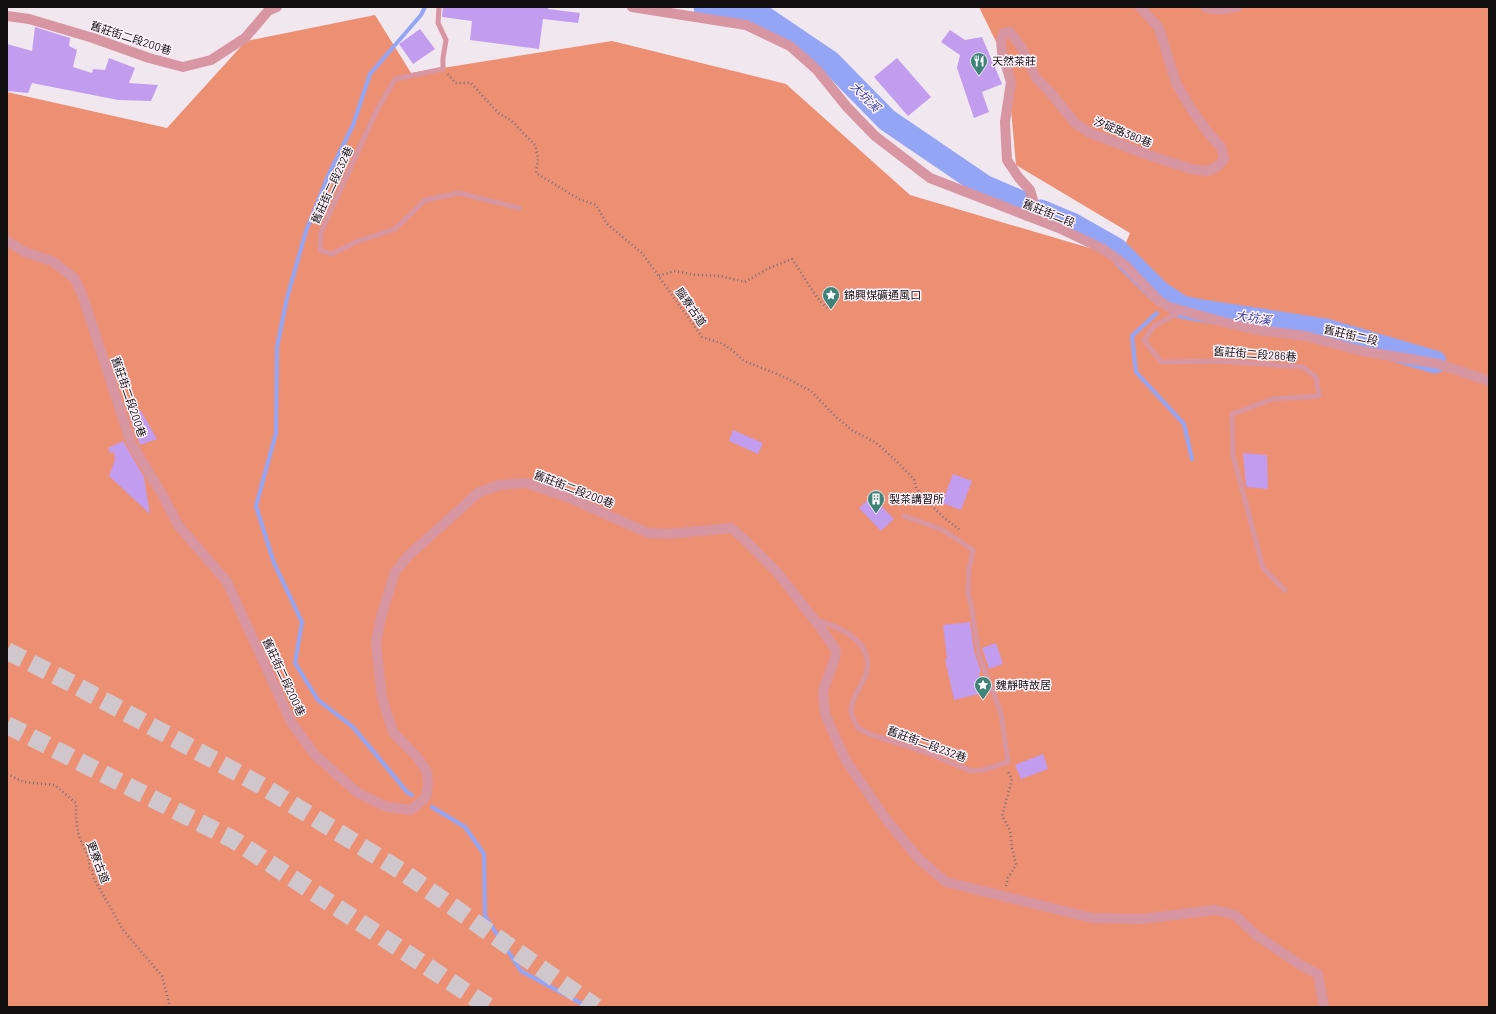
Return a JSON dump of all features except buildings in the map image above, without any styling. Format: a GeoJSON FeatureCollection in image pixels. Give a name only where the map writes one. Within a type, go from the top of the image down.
{"type":"FeatureCollection","features":[{"type":"Feature","properties":{"kind":"street","name":"舊莊街二段200巷"},"geometry":{"type":"LineString","coordinates":[[7,16],[29,19],[93,38],[150,58],[183,67],[211,60],[245,38],[268,11],[277,7]]}},
{"type":"Feature","properties":{"kind":"street","name":"舊莊街二段"},"geometry":{"type":"LineString","coordinates":[[632,7],[746,25],[790,46],[817,70],[847,107],[875,136],[930,178],[1059,228],[1103,249],[1125,265],[1158,300],[1169,307],[1258,330],[1305,336],[1362,351],[1439,364],[1489,381]]}},
{"type":"Feature","properties":{"kind":"street","name":"汐碇路380巷"},"geometry":{"type":"LineString","coordinates":[[1027,216],[1033,200],[1032,195],[1030,190],[1019,178],[1007,160],[1004,122],[1012,82],[1002,52],[1001,41],[1004,34],[1010,32],[1023,50],[1036,78],[1050,92],[1075,123],[1090,133],[1191,169],[1208,172],[1218,166],[1224,159],[1221,147],[1209,134],[1190,107],[1176,83],[1158,28],[1140,7]]}},
{"type":"Feature","properties":{"kind":"street"},"geometry":{"type":"LineString","coordinates":[[1205,7],[1226,10],[1237,7]]}},
{"type":"Feature","properties":{"kind":"street","name":"舊莊街二段200巷"},"geometry":{"type":"LineString","coordinates":[[7,241],[26,252],[52,261],[74,278],[82,294],[131,443],[162,494],[178,525],[227,582],[291,722],[314,755],[358,793],[387,807],[411,810],[426,797],[428,785],[427,772],[417,757],[393,732],[382,698],[376,644],[381,617],[395,572],[409,555],[478,493],[499,485],[526,483],[567,497],[648,533],[668,534],[731,528],[743,538],[778,572],[813,619],[824,631],[836,650],[835,658],[823,691],[825,714],[846,761],[886,819],[918,858],[946,882],[1004,896]]}},
{"type":"Feature","properties":{"kind":"street"},"geometry":{"type":"LineString","coordinates":[[1004,896],[1092,918],[1142,919],[1215,910],[1235,915],[1256,935],[1302,966],[1318,974],[1324,1007]]}},
{"type":"Feature","properties":{"kind":"lane"},"geometry":{"type":"LineString","coordinates":[[439,7],[438,23],[446,40],[443,69]]}},
{"type":"Feature","properties":{"kind":"lane","name":"舊莊街二段232巷"},"geometry":{"type":"LineString","coordinates":[[443,69],[395,79],[376,112],[321,232],[320,250],[332,254],[356,242],[395,229],[425,200],[459,193],[519,208]]}},
{"type":"Feature","properties":{"kind":"lane","name":"舊莊街二段286巷"},"geometry":{"type":"LineString","coordinates":[[1183,310],[1154,326],[1144,340],[1161,362],[1218,361],[1303,367],[1316,378],[1319,396],[1273,399],[1232,414],[1232,455],[1263,568],[1285,590]]}},
{"type":"Feature","properties":{"kind":"lane"},"geometry":{"type":"LineString","coordinates":[[904,516],[943,530],[973,550],[969,569],[968,593],[979,655],[1001,713],[1008,762],[1004,764]]}},
{"type":"Feature","properties":{"kind":"lane","name":"舊莊街二段232巷"},"geometry":{"type":"LineString","coordinates":[[813,619],[835,626],[846,632],[863,647],[868,662],[866,675],[856,692],[851,712],[858,728],[872,735],[925,752],[971,771],[983,770],[1004,764]]}},
{"type":"Feature","properties":{"kind":"path","name":"腦寮古道"},"geometry":{"type":"LineString","coordinates":[[443,69],[455,83],[471,83],[498,113],[511,120],[535,145],[538,158],[536,173],[578,198],[596,205],[607,224],[642,253],[702,337],[721,343],[732,350],[744,361],[782,376],[811,391],[853,432],[875,442],[893,458],[914,479],[916,488],[932,506],[943,517],[964,532]]}},
{"type":"Feature","properties":{"kind":"path"},"geometry":{"type":"LineString","coordinates":[[659,276],[674,271],[696,275],[720,276],[745,282],[767,269],[792,259],[805,277],[817,299],[828,309]]}},
{"type":"Feature","properties":{"kind":"path"},"geometry":{"type":"LineString","coordinates":[[1004,764],[1012,779],[1002,816],[1010,830],[1016,865],[1008,878],[1004,896]]}},
{"type":"Feature","properties":{"kind":"path","name":"更寮古道"},"geometry":{"type":"LineString","coordinates":[[7,774],[24,782],[55,785],[76,803],[78,832],[84,850],[90,860],[89,867],[92,870],[93,877],[123,930],[162,976],[170,1007]]}},
{"type":"Feature","properties":{"kind":"shaded area"},"geometry":{"type":"Polygon","coordinates":[[[979,7],[1489,7],[1489,1007],[7,1007],[7,92],[167,128],[246,41],[375,15],[411,73],[612,41],[786,84],[910,195],[1120,257],[1130,233],[1016,165],[1007,64],[979,7]]]}},
{"type":"Feature","properties":{"kind":"waterway"},"geometry":{"type":"LineString","coordinates":[[412,795],[408,793],[353,727],[318,700],[295,663],[302,622],[274,563],[256,506],[276,433],[277,347],[287,298],[306,231],[328,176],[353,125],[370,74],[421,15],[425,7]]}},
{"type":"Feature","properties":{"kind":"waterway","name":"大坑溪"},"geometry":{"type":"LineString","coordinates":[[705,7],[762,16],[830,62],[887,120],[984,186],[1021,202]]}},
{"type":"Feature","properties":{"kind":"waterway","name":"大坑溪"},"geometry":{"type":"LineString","coordinates":[[1041,211],[1072,224],[1116,249],[1158,291],[1182,307],[1326,330],[1435,362]]}},
{"type":"Feature","properties":{"kind":"waterway"},"geometry":{"type":"LineString","coordinates":[[1157,313],[1132,336],[1136,372],[1184,424],[1192,459]]}},
{"type":"Feature","properties":{"kind":"waterway"},"geometry":{"type":"LineString","coordinates":[[432,807],[465,827],[484,854],[485,916],[521,971],[588,1007]]}},
{"type":"Feature","properties":{"kind":"tunnel"},"geometry":{"type":"LineString","coordinates":[[7,651],[73,684],[264,787],[403,872],[596,1007]]}},
{"type":"Feature","properties":{"kind":"tunnel"},"geometry":{"type":"LineString","coordinates":[[7,725],[234,840],[489,1007]]}},
{"type":"Feature","properties":{"kind":"place","name":"天然茶莊"},"geometry":{"type":"Point","coordinates":[979,76]}},
{"type":"Feature","properties":{"kind":"place","name":"錦興煤礦通風口"},"geometry":{"type":"Point","coordinates":[831,310]}},
{"type":"Feature","properties":{"kind":"place","name":"製茶講習所"},"geometry":{"type":"Point","coordinates":[876,514]}},
{"type":"Feature","properties":{"kind":"place","name":"魏靜時故居"},"geometry":{"type":"Point","coordinates":[983,700]}}]}
